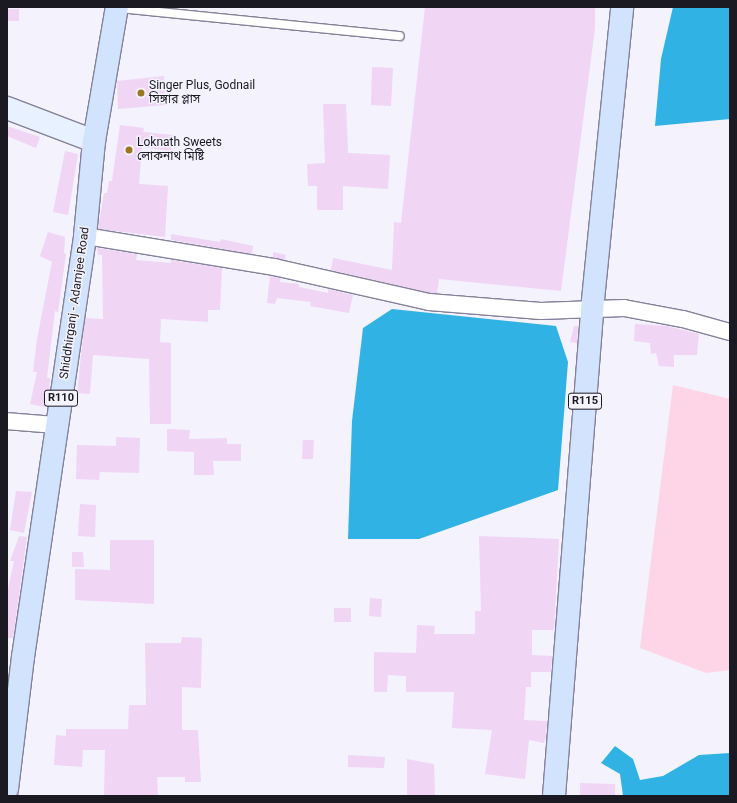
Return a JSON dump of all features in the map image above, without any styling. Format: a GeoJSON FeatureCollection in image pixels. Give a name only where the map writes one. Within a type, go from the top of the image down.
{"type":"FeatureCollection","features":[{"type":"Feature","properties":{"kind":"main road","name":"Shiddhirganj - Adamjee Road"},"geometry":{"type":"LineString","coordinates":[[7,789],[23,657],[85,236],[94,142],[117,7]]}},
{"type":"Feature","properties":{"kind":"main road","name":"R115"},"geometry":{"type":"LineString","coordinates":[[554,796],[592,310],[622,7]]}},
{"type":"Feature","properties":{"kind":"street"},"geometry":{"type":"LineString","coordinates":[[7,108],[94,142]]}},
{"type":"Feature","properties":{"kind":"street"},"geometry":{"type":"LineString","coordinates":[[85,236],[266,265],[428,302],[541,311],[624,308],[683,319],[730,332]]}},
{"type":"Feature","properties":{"kind":"street"},"geometry":{"type":"LineString","coordinates":[[7,421],[57,425]]}},
{"type":"Feature","properties":{"kind":"lane"},"geometry":{"type":"LineString","coordinates":[[117,7],[400,36]]}},
{"type":"Feature","properties":{"kind":"shaded area"},"geometry":{"type":"Polygon","coordinates":[[[673,385],[730,399],[730,670],[706,673],[640,648],[673,385]]]}},
{"type":"Feature","properties":{"kind":"water"},"geometry":{"type":"Polygon","coordinates":[[[673,7],[730,7],[730,119],[655,126],[661,59],[673,7]]]}},
{"type":"Feature","properties":{"kind":"water"},"geometry":{"type":"Polygon","coordinates":[[[392,309],[556,326],[568,362],[558,490],[419,539],[348,539],[352,421],[363,328],[392,309]]]}},
{"type":"Feature","properties":{"kind":"water"},"geometry":{"type":"Polygon","coordinates":[[[615,746],[633,759],[640,780],[663,776],[699,755],[730,753],[730,796],[623,796],[620,774],[601,763],[615,746]]]}},
{"type":"Feature","properties":{"kind":"building"},"geometry":{"type":"Polygon","coordinates":[[[425,7],[595,7],[595,28],[561,291],[439,279],[437,293],[430,293],[331,270],[333,258],[392,270],[394,222],[401,223],[425,7]]]}},
{"type":"Feature","properties":{"kind":"building"},"geometry":{"type":"Polygon","coordinates":[[[7,9],[19,9],[19,21],[7,21],[7,9]]]}},
{"type":"Feature","properties":{"kind":"building"},"geometry":{"type":"Polygon","coordinates":[[[372,67],[393,68],[391,106],[371,105],[372,67]]]}},
{"type":"Feature","properties":{"kind":"building","name":"Singer Plus, Godnail সিঙ্গার প্লাস"},"geometry":{"type":"Polygon","coordinates":[[[164,76],[165,105],[118,109],[117,81],[164,76]]]}},
{"type":"Feature","properties":{"kind":"building"},"geometry":{"type":"Polygon","coordinates":[[[323,104],[346,104],[348,153],[390,155],[388,189],[343,186],[343,210],[317,210],[317,186],[308,186],[307,164],[325,163],[323,104]]]}},
{"type":"Feature","properties":{"kind":"building"},"geometry":{"type":"Polygon","coordinates":[[[120,125],[144,128],[143,132],[173,135],[171,151],[142,147],[139,184],[168,186],[165,237],[98,229],[104,193],[107,193],[109,181],[112,181],[120,125]]]}},
{"type":"Feature","properties":{"kind":"building"},"geometry":{"type":"Polygon","coordinates":[[[7,126],[40,137],[36,148],[7,136],[7,126]]]}},
{"type":"Feature","properties":{"kind":"building"},"geometry":{"type":"Polygon","coordinates":[[[65,151],[78,154],[68,215],[53,212],[65,151]]]}},
{"type":"Feature","properties":{"kind":"building"},"geometry":{"type":"Polygon","coordinates":[[[48,232],[65,237],[64,253],[66,254],[58,312],[55,311],[47,378],[50,378],[49,390],[45,407],[30,404],[37,372],[33,372],[37,339],[52,262],[40,256],[48,232]]]}},
{"type":"Feature","properties":{"kind":"building"},"geometry":{"type":"Polygon","coordinates":[[[171,234],[220,242],[221,239],[253,246],[252,254],[171,240],[171,234]]]}},
{"type":"Feature","properties":{"kind":"building"},"geometry":{"type":"Polygon","coordinates":[[[97,248],[137,254],[136,260],[171,263],[171,260],[222,268],[220,310],[208,310],[208,322],[161,319],[160,342],[171,343],[171,424],[150,424],[149,359],[93,355],[90,394],[77,393],[85,318],[103,319],[102,255],[98,255],[97,248]]]}},
{"type":"Feature","properties":{"kind":"building"},"geometry":{"type":"Polygon","coordinates":[[[273,252],[286,255],[285,260],[273,257],[273,252]]]}},
{"type":"Feature","properties":{"kind":"building"},"geometry":{"type":"Polygon","coordinates":[[[270,276],[281,278],[280,282],[299,284],[299,287],[328,293],[328,289],[353,295],[349,313],[310,306],[311,302],[277,298],[275,304],[267,303],[270,276]]]}},
{"type":"Feature","properties":{"kind":"building"},"geometry":{"type":"Polygon","coordinates":[[[635,324],[667,326],[699,334],[697,355],[674,355],[674,367],[659,366],[656,353],[651,354],[650,343],[634,341],[635,324]]]}},
{"type":"Feature","properties":{"kind":"building"},"geometry":{"type":"Polygon","coordinates":[[[574,326],[578,326],[577,343],[570,342],[574,326]]]}},
{"type":"Feature","properties":{"kind":"building"},"geometry":{"type":"Polygon","coordinates":[[[167,429],[190,430],[189,439],[227,438],[227,444],[241,444],[241,461],[213,461],[214,475],[194,475],[194,452],[167,451],[167,429]]]}},
{"type":"Feature","properties":{"kind":"building"},"geometry":{"type":"Polygon","coordinates":[[[116,437],[140,438],[139,473],[100,472],[99,480],[76,479],[77,445],[116,446],[116,437]]]}},
{"type":"Feature","properties":{"kind":"building"},"geometry":{"type":"Polygon","coordinates":[[[303,440],[314,440],[313,459],[302,459],[303,440]]]}},
{"type":"Feature","properties":{"kind":"building"},"geometry":{"type":"Polygon","coordinates":[[[16,491],[32,492],[24,533],[10,530],[16,491]]]}},
{"type":"Feature","properties":{"kind":"building"},"geometry":{"type":"Polygon","coordinates":[[[80,504],[96,505],[95,537],[78,536],[80,504]]]}},
{"type":"Feature","properties":{"kind":"building"},"geometry":{"type":"Polygon","coordinates":[[[19,536],[27,537],[13,638],[7,638],[7,594],[14,561],[10,561],[19,536]]]}},
{"type":"Feature","properties":{"kind":"building"},"geometry":{"type":"Polygon","coordinates":[[[479,536],[559,539],[554,630],[532,630],[532,655],[552,656],[551,672],[531,672],[531,687],[526,687],[524,720],[547,721],[546,736],[544,743],[529,740],[525,779],[485,774],[492,730],[452,728],[454,692],[406,692],[406,676],[388,675],[387,692],[374,692],[374,652],[416,653],[417,625],[435,626],[434,634],[475,634],[475,611],[481,611],[479,536]]]}},
{"type":"Feature","properties":{"kind":"building"},"geometry":{"type":"Polygon","coordinates":[[[110,540],[154,540],[154,604],[75,600],[75,569],[110,570],[110,540]]]}},
{"type":"Feature","properties":{"kind":"building"},"geometry":{"type":"Polygon","coordinates":[[[72,552],[83,552],[84,567],[72,567],[72,552]]]}},
{"type":"Feature","properties":{"kind":"building"},"geometry":{"type":"Polygon","coordinates":[[[370,598],[382,599],[381,617],[369,616],[370,598]]]}},
{"type":"Feature","properties":{"kind":"building"},"geometry":{"type":"Polygon","coordinates":[[[334,608],[351,608],[351,622],[334,622],[334,608]]]}},
{"type":"Feature","properties":{"kind":"building"},"geometry":{"type":"Polygon","coordinates":[[[182,637],[202,638],[201,688],[182,687],[182,730],[198,730],[201,782],[185,782],[185,777],[157,777],[158,796],[104,796],[105,750],[83,750],[82,767],[54,765],[56,735],[66,736],[66,729],[128,729],[129,705],[146,705],[145,643],[181,643],[182,637]]]}},
{"type":"Feature","properties":{"kind":"building"},"geometry":{"type":"Polygon","coordinates":[[[348,755],[385,757],[384,768],[348,767],[348,755]]]}},
{"type":"Feature","properties":{"kind":"building"},"geometry":{"type":"Polygon","coordinates":[[[407,759],[434,764],[435,796],[407,796],[407,759]]]}},
{"type":"Feature","properties":{"kind":"building"},"geometry":{"type":"Polygon","coordinates":[[[580,783],[615,784],[615,796],[580,796],[580,783]]]}},
{"type":"Feature","properties":{"kind":"place","name":"Singer Plus, Godnail সিঙ্গার প্লাস"},"geometry":{"type":"Point","coordinates":[141,93]}},
{"type":"Feature","properties":{"kind":"place","name":"Loknath Sweets লোকনাথ মিষ্টি"},"geometry":{"type":"Point","coordinates":[129,150]}}]}
